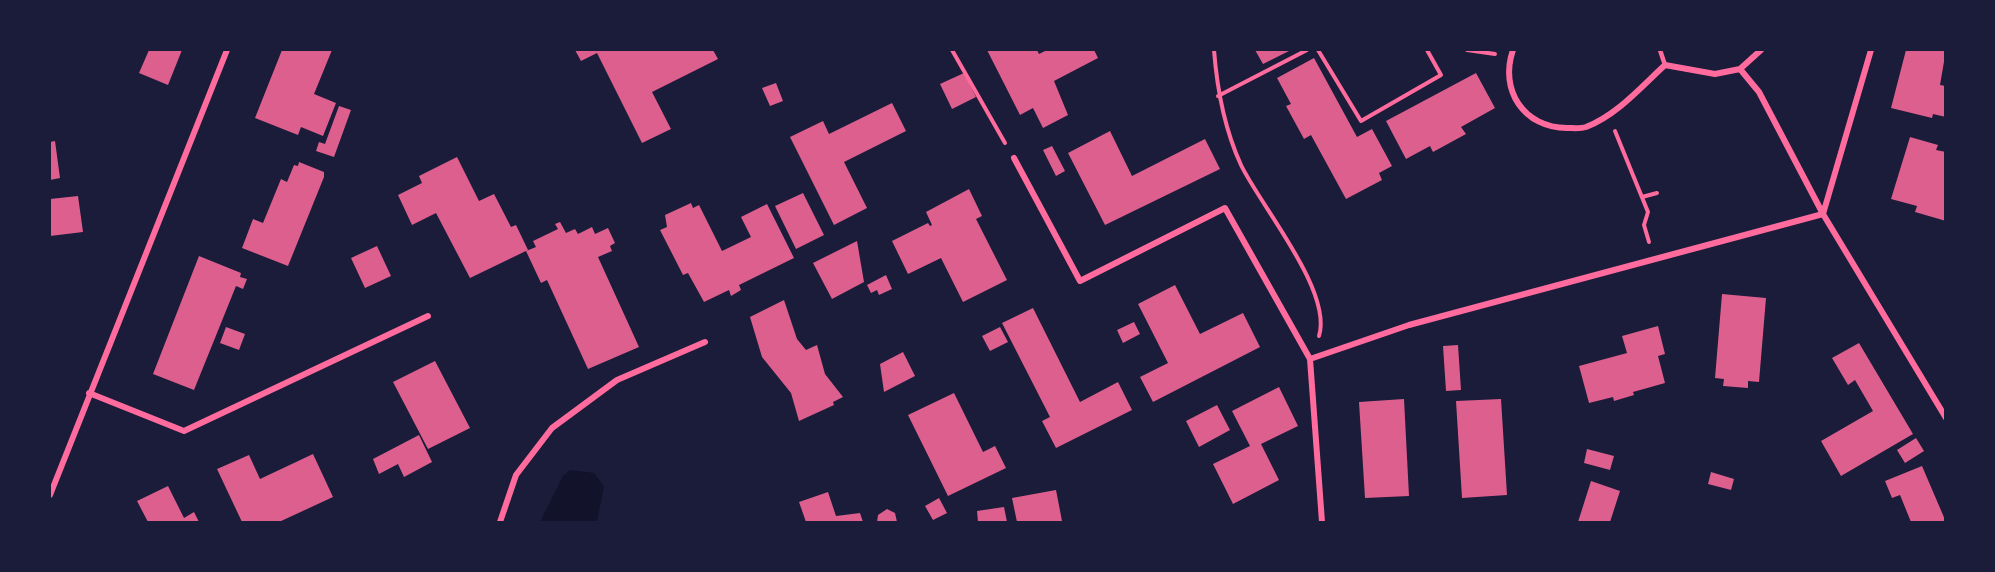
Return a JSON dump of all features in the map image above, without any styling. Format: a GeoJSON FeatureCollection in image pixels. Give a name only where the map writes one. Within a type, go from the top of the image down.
{"type":"FeatureCollection","features":[{"type":"Feature","properties":{"kind":"street"},"geometry":{"type":"LineString","coordinates":[[50,495],[227,50]]}},
{"type":"Feature","properties":{"kind":"street"},"geometry":{"type":"LineString","coordinates":[[1513,50],[1510,57],[1508,80],[1520,109],[1551,128],[1583,128],[1610,115],[1665,65],[1714,74],[1740,69],[1761,50]]}},
{"type":"Feature","properties":{"kind":"street"},"geometry":{"type":"LineString","coordinates":[[1823,214],[1871,50]]}},
{"type":"Feature","properties":{"kind":"street"},"geometry":{"type":"LineString","coordinates":[[1740,69],[1759,92],[1823,214],[1946,418]]}},
{"type":"Feature","properties":{"kind":"street"},"geometry":{"type":"LineString","coordinates":[[1014,158],[1080,281],[1225,207],[1310,359],[1322,522]]}},
{"type":"Feature","properties":{"kind":"street"},"geometry":{"type":"LineString","coordinates":[[1310,359],[1409,325],[1823,214]]}},
{"type":"Feature","properties":{"kind":"street"},"geometry":{"type":"LineString","coordinates":[[89,393],[184,431],[428,316]]}},
{"type":"Feature","properties":{"kind":"street"},"geometry":{"type":"LineString","coordinates":[[500,522],[516,475],[552,428],[616,380],[705,342]]}},
{"type":"Feature","properties":{"kind":"lane"},"geometry":{"type":"LineString","coordinates":[[1660,50],[1665,65]]}},
{"type":"Feature","properties":{"kind":"path"},"geometry":{"type":"LineString","coordinates":[[952,50],[1014,158]]}},
{"type":"Feature","properties":{"kind":"path"},"geometry":{"type":"LineString","coordinates":[[1214,50],[1218,96],[1241,165],[1281,230],[1316,296],[1320,332],[1310,359]]}},
{"type":"Feature","properties":{"kind":"path"},"geometry":{"type":"LineString","coordinates":[[1218,96],[1307,50]]}},
{"type":"Feature","properties":{"kind":"path"},"geometry":{"type":"LineString","coordinates":[[1318,50],[1361,121],[1441,75],[1427,50]]}},
{"type":"Feature","properties":{"kind":"path"},"geometry":{"type":"LineString","coordinates":[[1467,50],[1510,57]]}},
{"type":"Feature","properties":{"kind":"path"},"geometry":{"type":"LineString","coordinates":[[1619,140],[1648,212],[1644,225],[1648,237]]}},
{"type":"Feature","properties":{"kind":"path"},"geometry":{"type":"LineString","coordinates":[[1642,197],[1657,193]]}},
{"type":"Feature","properties":{"kind":"shaded area"},"geometry":{"type":"Polygon","coordinates":[[[570,470],[594,473],[604,486],[597,522],[540,522],[563,476],[570,470]]]}},
{"type":"Feature","properties":{"kind":"building"},"geometry":{"type":"Polygon","coordinates":[[[149,50],[182,50],[168,85],[139,73],[149,50]]]}},
{"type":"Feature","properties":{"kind":"building"},"geometry":{"type":"Polygon","coordinates":[[[282,50],[332,50],[314,94],[336,103],[323,136],[301,127],[298,135],[255,118],[282,50]]]}},
{"type":"Feature","properties":{"kind":"building"},"geometry":{"type":"Polygon","coordinates":[[[575,50],[713,50],[718,59],[652,92],[671,129],[642,143],[597,53],[581,61],[575,50]]]}},
{"type":"Feature","properties":{"kind":"building"},"geometry":{"type":"Polygon","coordinates":[[[987,50],[1037,50],[1039,54],[1047,50],[1094,50],[1098,58],[1054,81],[1068,115],[1043,128],[1033,108],[1020,115],[987,50]]]}},
{"type":"Feature","properties":{"kind":"building"},"geometry":{"type":"Polygon","coordinates":[[[1255,50],[1291,50],[1263,64],[1255,50]]]}},
{"type":"Feature","properties":{"kind":"building"},"geometry":{"type":"Polygon","coordinates":[[[1906,50],[1946,50],[1940,85],[1946,86],[1946,117],[1933,114],[1932,118],[1891,108],[1906,50]]]}},
{"type":"Feature","properties":{"kind":"building"},"geometry":{"type":"Polygon","coordinates":[[[1314,58],[1357,137],[1372,129],[1392,166],[1379,173],[1382,180],[1346,199],[1311,135],[1304,139],[1286,106],[1291,104],[1277,78],[1314,58]]]}},
{"type":"Feature","properties":{"kind":"building"},"geometry":{"type":"Polygon","coordinates":[[[964,73],[976,97],[952,109],[940,84],[964,73]]]}},
{"type":"Feature","properties":{"kind":"building"},"geometry":{"type":"Polygon","coordinates":[[[1476,73],[1495,108],[1461,127],[1466,134],[1433,152],[1430,146],[1406,159],[1386,121],[1476,73]]]}},
{"type":"Feature","properties":{"kind":"building"},"geometry":{"type":"Polygon","coordinates":[[[776,83],[783,101],[770,106],[762,88],[776,83]]]}},
{"type":"Feature","properties":{"kind":"building"},"geometry":{"type":"Polygon","coordinates":[[[892,103],[906,131],[844,162],[867,208],[834,225],[790,137],[823,121],[829,134],[892,103]]]}},
{"type":"Feature","properties":{"kind":"building"},"geometry":{"type":"Polygon","coordinates":[[[339,106],[351,110],[334,157],[316,151],[319,142],[325,144],[339,106]]]}},
{"type":"Feature","properties":{"kind":"building"},"geometry":{"type":"Polygon","coordinates":[[[1110,131],[1132,176],[1205,139],[1220,169],[1105,225],[1068,153],[1110,131]]]}},
{"type":"Feature","properties":{"kind":"building"},"geometry":{"type":"Polygon","coordinates":[[[1910,137],[1938,145],[1936,150],[1946,152],[1946,221],[1915,212],[1917,206],[1891,199],[1910,137]]]}},
{"type":"Feature","properties":{"kind":"building"},"geometry":{"type":"Polygon","coordinates":[[[55,141],[60,178],[50,180],[50,142],[55,141]]]}},
{"type":"Feature","properties":{"kind":"building"},"geometry":{"type":"Polygon","coordinates":[[[1052,146],[1065,171],[1056,176],[1043,150],[1052,146]]]}},
{"type":"Feature","properties":{"kind":"building"},"geometry":{"type":"Polygon","coordinates":[[[457,157],[479,201],[494,194],[511,227],[516,225],[528,250],[470,278],[436,213],[412,225],[398,195],[422,183],[419,176],[457,157]]]}},
{"type":"Feature","properties":{"kind":"building"},"geometry":{"type":"Polygon","coordinates":[[[299,162],[324,172],[324,177],[288,266],[242,248],[253,219],[263,223],[281,179],[287,182],[294,165],[298,166],[299,162]]]}},
{"type":"Feature","properties":{"kind":"building"},"geometry":{"type":"Polygon","coordinates":[[[969,189],[982,216],[976,219],[1007,280],[963,302],[941,258],[908,274],[892,241],[928,223],[932,225],[926,212],[969,189]]]}},
{"type":"Feature","properties":{"kind":"building"},"geometry":{"type":"Polygon","coordinates":[[[803,193],[824,235],[796,249],[775,206],[803,193]]]}},
{"type":"Feature","properties":{"kind":"building"},"geometry":{"type":"Polygon","coordinates":[[[78,196],[83,232],[50,236],[50,199],[78,196]]]}},
{"type":"Feature","properties":{"kind":"building"},"geometry":{"type":"Polygon","coordinates":[[[691,203],[693,208],[699,205],[722,251],[751,237],[741,217],[767,204],[794,258],[739,285],[741,290],[731,296],[729,290],[704,302],[688,273],[683,275],[660,230],[667,227],[665,215],[691,203]]]}},
{"type":"Feature","properties":{"kind":"building"},"geometry":{"type":"Polygon","coordinates":[[[560,222],[566,233],[575,229],[578,234],[592,227],[595,234],[608,228],[615,243],[610,246],[612,251],[598,257],[639,347],[588,369],[547,280],[541,283],[526,251],[536,247],[533,241],[558,229],[555,224],[560,222]]]}},
{"type":"Feature","properties":{"kind":"building"},"geometry":{"type":"Polygon","coordinates":[[[857,241],[864,282],[832,299],[813,263],[857,241]]]}},
{"type":"Feature","properties":{"kind":"building"},"geometry":{"type":"Polygon","coordinates":[[[377,246],[391,276],[365,288],[351,258],[377,246]]]}},
{"type":"Feature","properties":{"kind":"building"},"geometry":{"type":"Polygon","coordinates":[[[199,256],[241,273],[240,277],[247,279],[243,289],[236,286],[194,390],[153,374],[199,256]]]}},
{"type":"Feature","properties":{"kind":"building"},"geometry":{"type":"Polygon","coordinates":[[[886,275],[892,289],[879,295],[877,290],[871,293],[867,285],[886,275]]]}},
{"type":"Feature","properties":{"kind":"building"},"geometry":{"type":"Polygon","coordinates":[[[1175,285],[1200,334],[1243,313],[1260,347],[1153,402],[1140,377],[1168,363],[1138,304],[1175,285]]]}},
{"type":"Feature","properties":{"kind":"building"},"geometry":{"type":"Polygon","coordinates":[[[1722,294],[1766,298],[1759,382],[1748,381],[1748,388],[1723,386],[1724,379],[1715,378],[1722,294]]]}},
{"type":"Feature","properties":{"kind":"building"},"geometry":{"type":"Polygon","coordinates":[[[784,300],[797,339],[806,350],[817,345],[825,374],[843,397],[833,402],[834,405],[799,421],[791,393],[762,357],[750,317],[784,300]]]}},
{"type":"Feature","properties":{"kind":"building"},"geometry":{"type":"Polygon","coordinates":[[[1033,308],[1080,402],[1118,382],[1132,410],[1056,448],[1042,421],[1050,417],[1002,323],[1033,308]]]}},
{"type":"Feature","properties":{"kind":"building"},"geometry":{"type":"Polygon","coordinates":[[[1134,322],[1140,334],[1123,343],[1117,330],[1134,322]]]}},
{"type":"Feature","properties":{"kind":"building"},"geometry":{"type":"Polygon","coordinates":[[[1658,326],[1665,354],[1658,356],[1665,383],[1633,392],[1634,395],[1614,401],[1613,397],[1589,403],[1579,366],[1627,353],[1622,336],[1658,326]]]}},
{"type":"Feature","properties":{"kind":"building"},"geometry":{"type":"Polygon","coordinates":[[[226,327],[245,334],[239,350],[220,343],[226,327]]]}},
{"type":"Feature","properties":{"kind":"building"},"geometry":{"type":"Polygon","coordinates":[[[1000,327],[1008,342],[990,351],[982,336],[1000,327]]]}},
{"type":"Feature","properties":{"kind":"building"},"geometry":{"type":"Polygon","coordinates":[[[1859,343],[1913,434],[1841,476],[1821,441],[1873,411],[1855,380],[1848,385],[1832,358],[1859,343]]]}},
{"type":"Feature","properties":{"kind":"building"},"geometry":{"type":"Polygon","coordinates":[[[1458,345],[1461,390],[1446,391],[1443,346],[1458,345]]]}},
{"type":"Feature","properties":{"kind":"building"},"geometry":{"type":"Polygon","coordinates":[[[903,352],[915,376],[884,392],[880,364],[903,352]]]}},
{"type":"Feature","properties":{"kind":"building"},"geometry":{"type":"Polygon","coordinates":[[[435,361],[470,428],[428,449],[393,382],[435,361]]]}},
{"type":"Feature","properties":{"kind":"building"},"geometry":{"type":"Polygon","coordinates":[[[1279,387],[1298,426],[1261,444],[1279,480],[1233,504],[1213,464],[1250,446],[1232,411],[1279,387]]]}},
{"type":"Feature","properties":{"kind":"building"},"geometry":{"type":"Polygon","coordinates":[[[954,393],[983,452],[995,446],[1006,468],[948,496],[908,415],[954,393]]]}},
{"type":"Feature","properties":{"kind":"building"},"geometry":{"type":"Polygon","coordinates":[[[1404,399],[1409,496],[1365,498],[1359,402],[1404,399]]]}},
{"type":"Feature","properties":{"kind":"building"},"geometry":{"type":"Polygon","coordinates":[[[1501,399],[1507,495],[1462,498],[1456,401],[1501,399]]]}},
{"type":"Feature","properties":{"kind":"building"},"geometry":{"type":"Polygon","coordinates":[[[1217,405],[1230,430],[1199,447],[1186,421],[1217,405]]]}},
{"type":"Feature","properties":{"kind":"building"},"geometry":{"type":"Polygon","coordinates":[[[419,435],[432,462],[404,477],[398,464],[379,474],[373,459],[419,435]]]}},
{"type":"Feature","properties":{"kind":"building"},"geometry":{"type":"Polygon","coordinates":[[[1916,438],[1924,451],[1905,463],[1897,450],[1916,438]]]}},
{"type":"Feature","properties":{"kind":"building"},"geometry":{"type":"Polygon","coordinates":[[[1587,449],[1614,456],[1610,470],[1584,463],[1587,449]]]}},
{"type":"Feature","properties":{"kind":"building"},"geometry":{"type":"Polygon","coordinates":[[[313,454],[333,497],[279,522],[242,522],[217,469],[249,455],[260,479],[313,454]]]}},
{"type":"Feature","properties":{"kind":"building"},"geometry":{"type":"Polygon","coordinates":[[[1922,466],[1946,522],[1911,522],[1900,495],[1892,498],[1885,481],[1922,466]]]}},
{"type":"Feature","properties":{"kind":"building"},"geometry":{"type":"Polygon","coordinates":[[[1711,472],[1734,479],[1731,490],[1708,484],[1711,472]]]}},
{"type":"Feature","properties":{"kind":"building"},"geometry":{"type":"Polygon","coordinates":[[[1591,481],[1620,491],[1610,522],[1578,522],[1591,481]]]}},
{"type":"Feature","properties":{"kind":"building"},"geometry":{"type":"Polygon","coordinates":[[[168,486],[184,518],[194,512],[199,522],[148,522],[137,501],[168,486]]]}},
{"type":"Feature","properties":{"kind":"building"},"geometry":{"type":"Polygon","coordinates":[[[1056,490],[1062,521],[1017,522],[1012,498],[1056,490]]]}},
{"type":"Feature","properties":{"kind":"building"},"geometry":{"type":"Polygon","coordinates":[[[828,492],[836,516],[860,513],[863,522],[806,522],[799,502],[828,492]]]}},
{"type":"Feature","properties":{"kind":"building"},"geometry":{"type":"Polygon","coordinates":[[[939,498],[947,513],[933,520],[925,506],[939,498]]]}},
{"type":"Feature","properties":{"kind":"building"},"geometry":{"type":"Polygon","coordinates":[[[1004,507],[1007,522],[978,522],[977,511],[1004,507]]]}},
{"type":"Feature","properties":{"kind":"building"},"geometry":{"type":"Polygon","coordinates":[[[887,509],[895,513],[897,522],[877,522],[878,515],[887,509]]]}}]}
